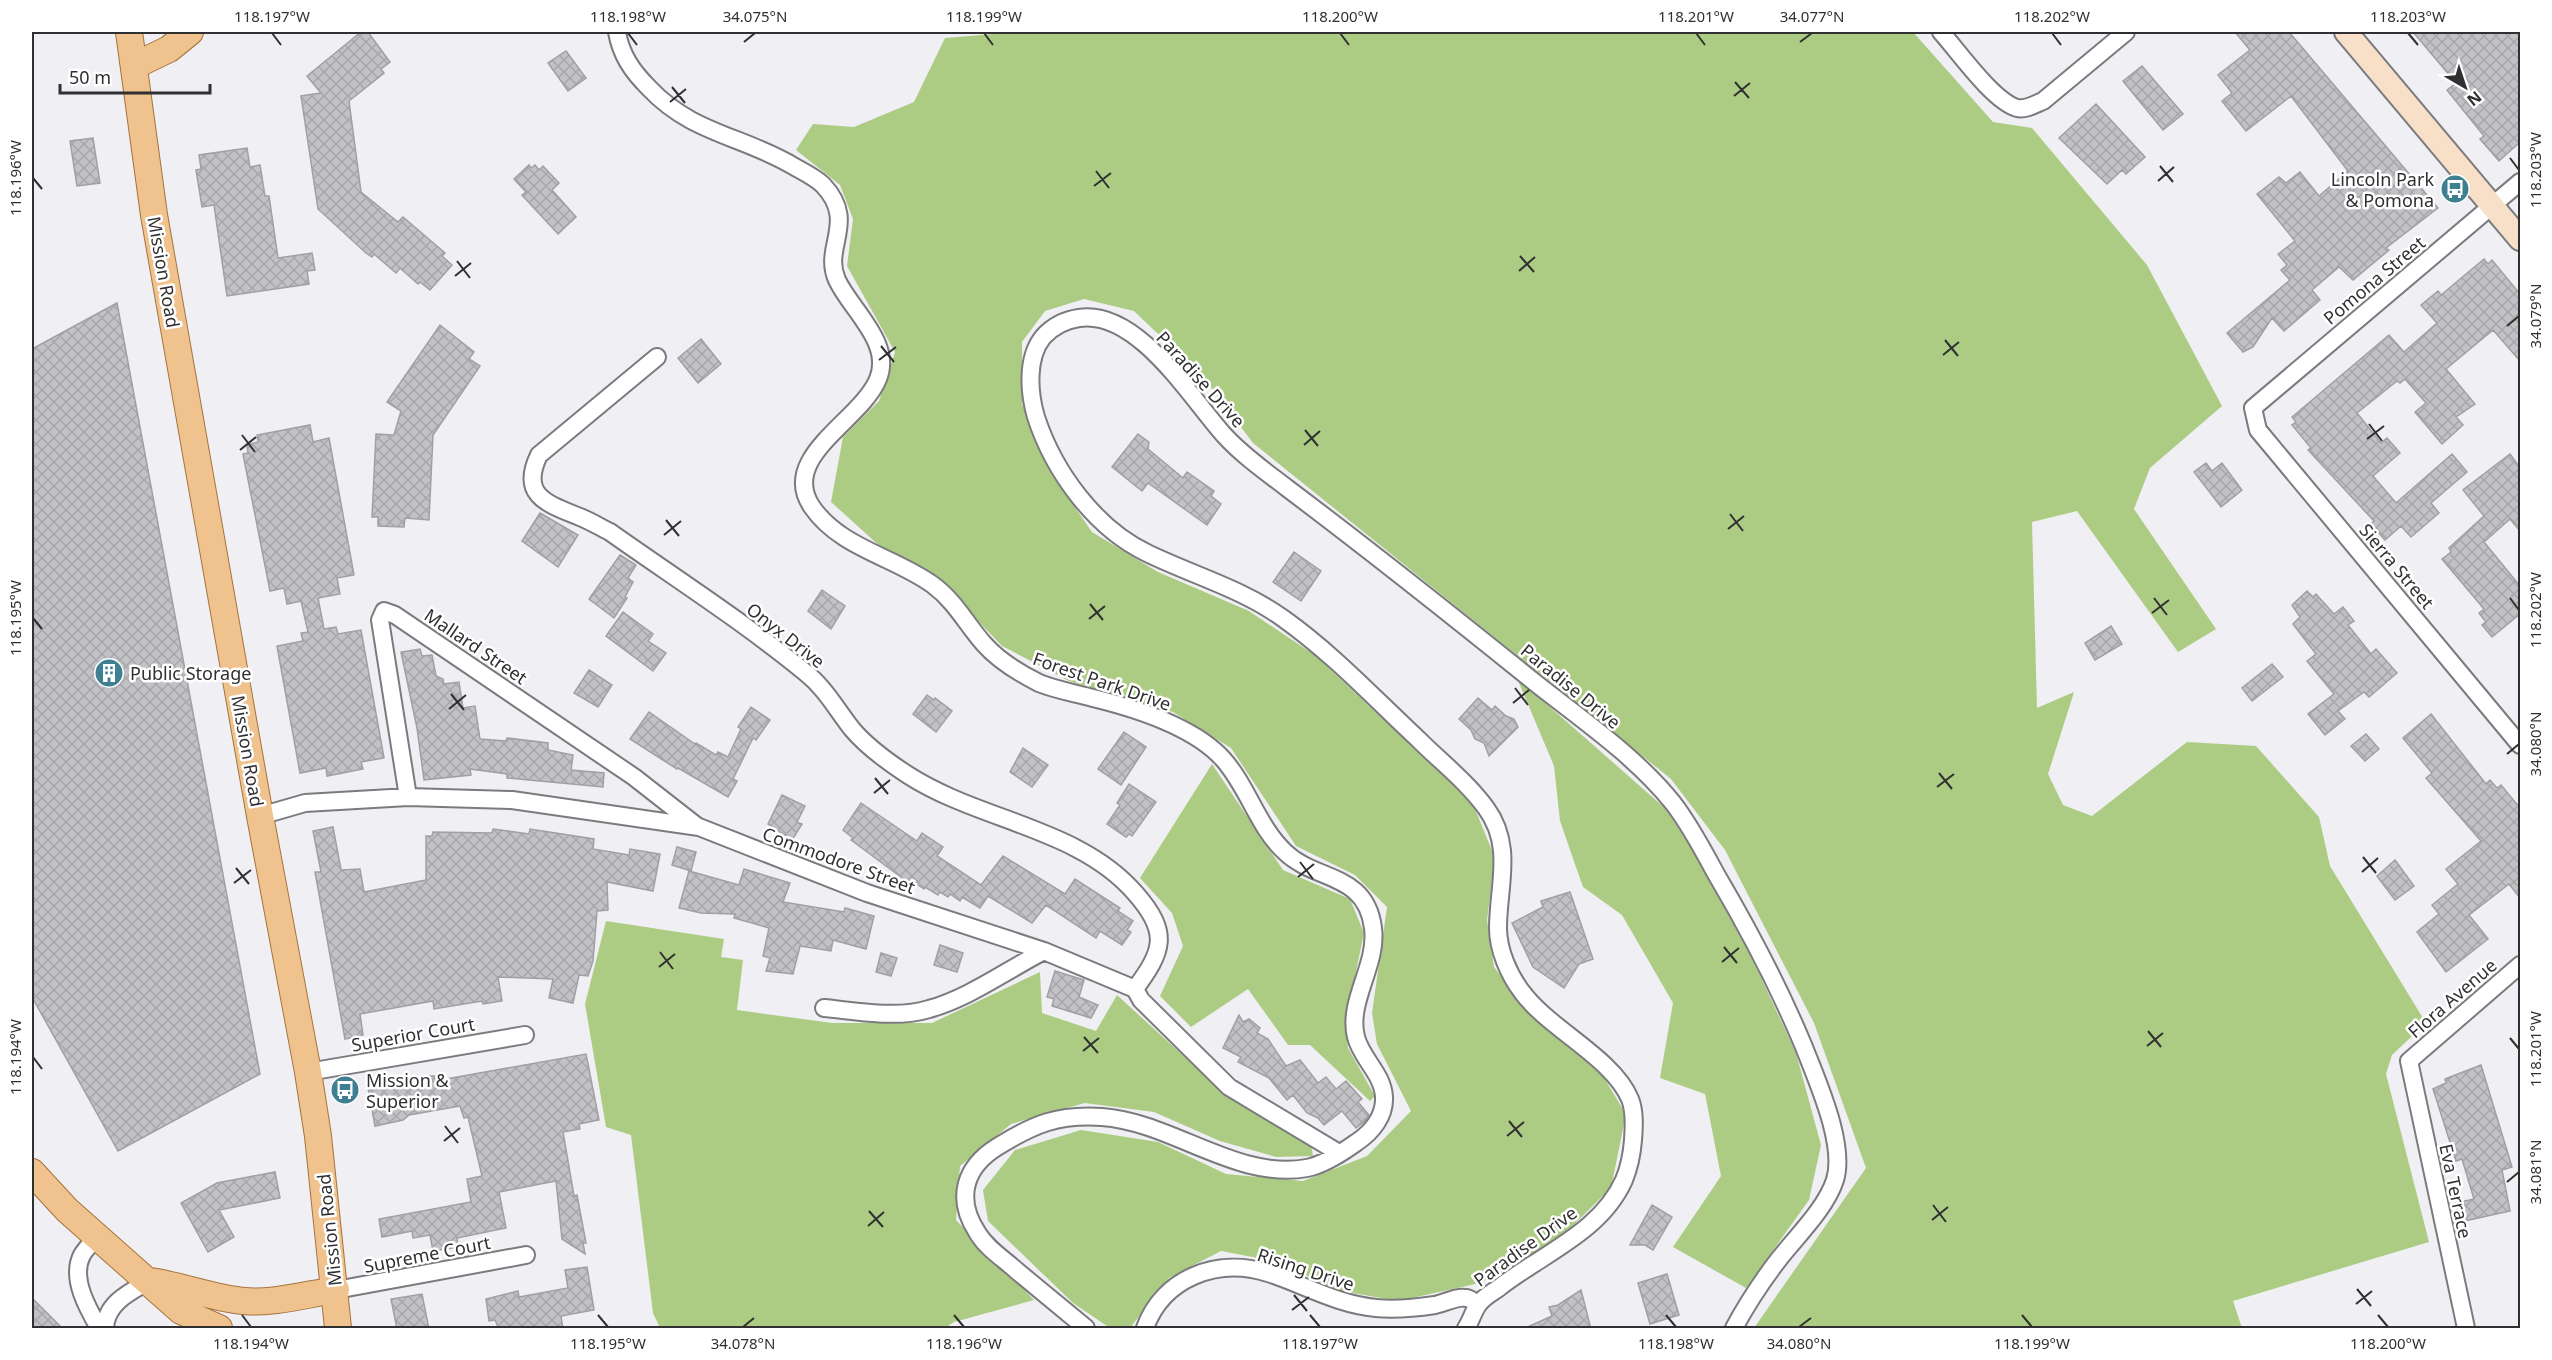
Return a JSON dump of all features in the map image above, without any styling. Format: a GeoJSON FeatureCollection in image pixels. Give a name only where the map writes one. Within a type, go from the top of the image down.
{"type":"FeatureCollection","features":[{"type":"Feature","properties":{"kind":"main road","name":"Mission Road"},"geometry":{"type":"LineString","coordinates":[[129,32],[154,215],[260,816],[308,1072],[336,1290],[338,1329]]}},
{"type":"Feature","properties":{"kind":"main road"},"geometry":{"type":"LineString","coordinates":[[134,66],[170,49],[190,32]]}},
{"type":"Feature","properties":{"kind":"main road"},"geometry":{"type":"LineString","coordinates":[[32,1172],[67,1210],[181,1311],[219,1329]]}},
{"type":"Feature","properties":{"kind":"main road"},"geometry":{"type":"LineString","coordinates":[[149,1281],[171,1284],[204,1295],[247,1302],[336,1290]]}},
{"type":"Feature","properties":{"kind":"street","name":"Forest Park Drive"},"geometry":{"type":"LineString","coordinates":[[617,32],[624,59],[667,107],[688,121],[778,157],[821,183],[837,206],[841,227],[834,252],[834,276],[873,336],[882,358],[879,378],[865,400],[813,456],[803,475],[804,494],[815,512],[831,528],[858,545],[930,582],[947,596],[988,649],[1012,669],[1044,685],[1117,704],[1160,719],[1201,741],[1220,755],[1262,821],[1288,856],[1341,880],[1358,893],[1370,913],[1375,936],[1354,1018],[1356,1041],[1385,1090],[1384,1110],[1376,1125],[1362,1139],[1308,1168],[1278,1168],[1215,1154],[1183,1138],[1143,1124],[1104,1117],[1048,1120],[1029,1127],[980,1157],[968,1173],[966,1192],[968,1212],[977,1234],[1086,1329]]}},
{"type":"Feature","properties":{"kind":"street"},"geometry":{"type":"LineString","coordinates":[[1941,32],[1999,96],[2017,108],[2028,108],[2043,101],[2126,32]]}},
{"type":"Feature","properties":{"kind":"street"},"geometry":{"type":"LineString","coordinates":[[2346,32],[2520,239]]}},
{"type":"Feature","properties":{"kind":"street","name":"Pomona Street"},"geometry":{"type":"LineString","coordinates":[[2253,408],[2520,182]]}},
{"type":"Feature","properties":{"kind":"street","name":"Paradise Drive"},"geometry":{"type":"LineString","coordinates":[[1466,1329],[1473,1321],[1478,1304],[1513,1277],[1578,1234],[1602,1213],[1623,1182],[1632,1151],[1634,1123],[1630,1099],[1616,1077],[1541,1014],[1519,990],[1505,962],[1498,936],[1504,856],[1499,832],[1490,812],[1464,782],[1328,653],[1277,614],[1217,582],[1141,550],[1114,534],[1069,485],[1037,421],[1031,396],[1031,370],[1037,346],[1046,333],[1063,322],[1088,316],[1115,323],[1142,341],[1185,387],[1227,438],[1253,462],[1390,566],[1607,740],[1658,786],[1677,807],[1753,938],[1788,1008],[1835,1134],[1836,1178],[1810,1223],[1777,1262],[1734,1329]]}},
{"type":"Feature","properties":{"kind":"street","name":"Onyx Drive"},"geometry":{"type":"LineString","coordinates":[[657,357],[539,455],[532,470],[533,486],[541,499],[553,508],[582,518],[610,532],[775,649],[808,674],[862,739],[909,776],[940,793],[1084,852],[1113,869],[1137,895],[1154,919],[1161,944],[1154,963],[1135,989]]}},
{"type":"Feature","properties":{"kind":"street","name":"Sierra Street"},"geometry":{"type":"LineString","coordinates":[[2253,408],[2258,430],[2520,745]]}},
{"type":"Feature","properties":{"kind":"street","name":"Mallard Street"},"geometry":{"type":"LineString","coordinates":[[408,797],[380,620],[384,611],[395,615],[634,777],[699,827]]}},
{"type":"Feature","properties":{"kind":"street","name":"Commodore Street"},"geometry":{"type":"LineString","coordinates":[[260,816],[305,803],[408,797],[512,800],[699,827],[867,893],[1044,951],[1135,989],[1141,1000],[1229,1086],[1339,1153]]}},
{"type":"Feature","properties":{"kind":"street"},"geometry":{"type":"LineString","coordinates":[[824,1008],[888,1013],[928,1010],[1044,951]]}},
{"type":"Feature","properties":{"kind":"street","name":"Flora Avenue"},"geometry":{"type":"LineString","coordinates":[[2409,1061],[2520,965]]}},
{"type":"Feature","properties":{"kind":"street","name":"Superior Court"},"geometry":{"type":"LineString","coordinates":[[308,1072],[525,1035]]}},
{"type":"Feature","properties":{"kind":"street","name":"Eva Terrace"},"geometry":{"type":"LineString","coordinates":[[2409,1061],[2466,1329]]}},
{"type":"Feature","properties":{"kind":"street"},"geometry":{"type":"LineString","coordinates":[[98,1236],[81,1257],[80,1277],[81,1293],[99,1329]]}},
{"type":"Feature","properties":{"kind":"street","name":"Supreme Court"},"geometry":{"type":"LineString","coordinates":[[336,1290],[526,1255]]}},
{"type":"Feature","properties":{"kind":"street","name":"Rising Drive"},"geometry":{"type":"LineString","coordinates":[[1145,1329],[1151,1311],[1166,1292],[1187,1278],[1212,1270],[1238,1268],[1267,1273],[1353,1306],[1394,1310],[1466,1298],[1478,1304]]}},
{"type":"Feature","properties":{"kind":"street"},"geometry":{"type":"LineString","coordinates":[[105,1329],[111,1309],[123,1296],[149,1281]]}},
{"type":"Feature","properties":{"kind":"green space"},"geometry":{"type":"Polygon","coordinates":[[[1017,32],[1913,32],[1993,122],[2032,128],[2147,265],[2222,406],[2150,468],[2134,509],[2216,629],[2178,652],[2077,511],[2032,522],[2037,708],[2074,692],[2048,774],[2063,805],[2092,816],[2187,742],[2256,746],[2319,817],[2330,866],[2426,1023],[2392,1055],[2386,1074],[2429,1242],[2233,1301],[2242,1328],[1754,1328],[1866,1168],[1814,1023],[1725,850],[1671,779],[1253,443],[1203,377],[1134,311],[1084,299],[1045,311],[1022,342],[1022,404],[1051,473],[1092,532],[1158,572],[1249,611],[1316,656],[1473,804],[1495,858],[1487,920],[1494,967],[1534,1019],[1601,1073],[1626,1114],[1611,1188],[1552,1246],[1480,1283],[1398,1301],[1336,1290],[1279,1262],[1221,1251],[1169,1278],[1130,1328],[1110,1328],[1073,1303],[988,1221],[983,1190],[1015,1150],[1081,1130],[1158,1142],[1226,1174],[1303,1181],[1367,1156],[1411,1111],[1377,1044],[1372,1013],[1387,907],[1355,875],[1296,846],[1231,748],[1173,712],[1069,681],[1002,646],[931,572],[883,549],[831,502],[843,437],[879,401],[895,352],[847,266],[853,219],[840,185],[796,150],[813,124],[854,127],[914,102],[945,38],[1017,32]]]}},
{"type":"Feature","properties":{"kind":"green space"},"geometry":{"type":"Polygon","coordinates":[[[1517,678],[1666,809],[1726,902],[1796,1053],[1821,1145],[1809,1200],[1746,1288],[1673,1247],[1721,1176],[1705,1094],[1660,1078],[1673,1003],[1622,915],[1583,887],[1560,821],[1554,766],[1517,678]]]}},
{"type":"Feature","properties":{"kind":"green space"},"geometry":{"type":"Polygon","coordinates":[[[1212,764],[1283,870],[1350,899],[1364,933],[1345,1024],[1348,1048],[1375,1096],[1370,1101],[1310,1045],[1288,1045],[1248,989],[1191,1027],[1160,996],[1183,946],[1172,913],[1140,878],[1212,764]]]}},
{"type":"Feature","properties":{"kind":"green space"},"geometry":{"type":"Polygon","coordinates":[[[606,921],[724,939],[721,957],[743,960],[737,1010],[832,1023],[932,1023],[1040,972],[1042,1013],[1096,1031],[1117,995],[1223,1092],[1311,1144],[1313,1156],[1276,1157],[1220,1141],[1154,1112],[1085,1103],[1011,1124],[960,1166],[956,1220],[1034,1300],[954,1322],[945,1328],[660,1328],[653,1313],[631,1135],[606,1127],[585,1004],[606,921]]]}},
{"type":"Feature","properties":{"kind":"building"},"geometry":{"type":"Polygon","coordinates":[[[361,32],[368,32],[390,62],[381,69],[384,73],[349,101],[361,192],[398,222],[403,217],[445,253],[442,256],[452,265],[430,290],[420,282],[418,284],[400,268],[396,273],[374,254],[372,257],[366,253],[318,209],[301,96],[321,93],[307,76],[361,32]]]}},
{"type":"Feature","properties":{"kind":"building"},"geometry":{"type":"Polygon","coordinates":[[[2235,32],[2289,32],[2438,208],[2386,248],[2389,250],[2353,280],[2339,267],[2312,290],[2320,300],[2284,331],[2272,318],[2253,347],[2243,352],[2227,333],[2290,280],[2281,270],[2287,265],[2278,254],[2295,241],[2257,194],[2279,177],[2286,183],[2300,172],[2319,196],[2348,171],[2291,96],[2246,131],[2222,101],[2232,93],[2218,75],[2250,50],[2235,32]]]}},
{"type":"Feature","properties":{"kind":"building"},"geometry":{"type":"Polygon","coordinates":[[[2413,32],[2520,32],[2520,142],[2499,161],[2480,139],[2484,136],[2447,90],[2456,83],[2413,32]]]}},
{"type":"Feature","properties":{"kind":"building"},"geometry":{"type":"Polygon","coordinates":[[[566,51],[586,78],[568,91],[548,63],[566,51]]]}},
{"type":"Feature","properties":{"kind":"building"},"geometry":{"type":"Polygon","coordinates":[[[2142,66],[2183,114],[2163,130],[2123,81],[2142,66]]]}},
{"type":"Feature","properties":{"kind":"building"},"geometry":{"type":"Polygon","coordinates":[[[2096,104],[2145,157],[2126,174],[2122,170],[2107,184],[2059,138],[2096,104]]]}},
{"type":"Feature","properties":{"kind":"building"},"geometry":{"type":"Polygon","coordinates":[[[93,138],[100,183],[77,186],[70,141],[93,138]]]}},
{"type":"Feature","properties":{"kind":"building"},"geometry":{"type":"Polygon","coordinates":[[[247,148],[250,167],[260,165],[265,196],[269,196],[278,258],[312,253],[315,270],[307,271],[309,284],[227,296],[214,205],[202,207],[196,170],[201,169],[199,155],[247,148]]]}},
{"type":"Feature","properties":{"kind":"building"},"geometry":{"type":"Polygon","coordinates":[[[529,165],[531,168],[535,165],[539,170],[543,166],[559,183],[552,190],[576,217],[558,234],[522,195],[526,192],[514,179],[529,165]]]}},
{"type":"Feature","properties":{"kind":"building"},"geometry":{"type":"Polygon","coordinates":[[[2484,259],[2488,264],[2492,260],[2520,294],[2520,361],[2493,330],[2446,369],[2475,404],[2456,417],[2463,425],[2442,444],[2415,412],[2426,403],[2405,379],[2400,383],[2397,381],[2357,413],[2381,443],[2387,438],[2400,453],[2373,476],[2396,503],[2452,454],[2467,472],[2431,503],[2439,513],[2411,537],[2401,526],[2385,540],[2371,524],[2374,521],[2308,450],[2311,448],[2292,425],[2296,422],[2292,417],[2389,335],[2404,352],[2437,323],[2421,305],[2438,291],[2441,295],[2484,259]]]}},
{"type":"Feature","properties":{"kind":"building","name":"Public Storage"},"geometry":{"type":"Polygon","coordinates":[[[117,303],[260,1074],[118,1151],[32,997],[32,349],[117,303]]]}},
{"type":"Feature","properties":{"kind":"building"},"geometry":{"type":"Polygon","coordinates":[[[440,325],[474,352],[469,359],[480,366],[433,435],[429,520],[405,518],[404,527],[378,526],[378,517],[372,517],[376,434],[394,435],[401,411],[387,402],[440,325]]]}},
{"type":"Feature","properties":{"kind":"building"},"geometry":{"type":"Polygon","coordinates":[[[701,339],[721,364],[698,383],[678,358],[701,339]]]}},
{"type":"Feature","properties":{"kind":"building"},"geometry":{"type":"Polygon","coordinates":[[[310,425],[313,442],[329,438],[354,575],[337,578],[340,594],[318,598],[324,629],[336,627],[338,634],[361,630],[384,758],[361,762],[363,769],[327,776],[326,768],[300,773],[277,646],[303,641],[301,633],[308,632],[301,601],[287,604],[284,588],[270,591],[243,454],[248,453],[247,445],[258,442],[257,435],[310,425]]]}},
{"type":"Feature","properties":{"kind":"building"},"geometry":{"type":"Polygon","coordinates":[[[1138,434],[1149,442],[1148,449],[1183,478],[1187,472],[1214,491],[1211,496],[1221,504],[1207,525],[1148,483],[1142,491],[1112,467],[1138,434]]]}},
{"type":"Feature","properties":{"kind":"building"},"geometry":{"type":"Polygon","coordinates":[[[2510,454],[2520,468],[2520,531],[2510,519],[2484,542],[2520,586],[2520,614],[2492,637],[2482,625],[2486,622],[2479,613],[2484,609],[2442,559],[2451,552],[2449,548],[2484,516],[2463,490],[2510,454]]]}},
{"type":"Feature","properties":{"kind":"building"},"geometry":{"type":"Polygon","coordinates":[[[2206,463],[2212,471],[2222,463],[2242,490],[2221,507],[2194,472],[2206,463]]]}},
{"type":"Feature","properties":{"kind":"building"},"geometry":{"type":"Polygon","coordinates":[[[540,513],[578,535],[558,567],[522,541],[540,513]]]}},
{"type":"Feature","properties":{"kind":"building"},"geometry":{"type":"Polygon","coordinates":[[[1294,552],[1321,571],[1301,601],[1273,582],[1294,552]]]}},
{"type":"Feature","properties":{"kind":"building"},"geometry":{"type":"Polygon","coordinates":[[[620,555],[636,565],[628,578],[633,582],[625,597],[627,598],[614,618],[589,599],[620,555]]]}},
{"type":"Feature","properties":{"kind":"building"},"geometry":{"type":"Polygon","coordinates":[[[822,590],[845,606],[831,629],[808,611],[822,590]]]}},
{"type":"Feature","properties":{"kind":"building"},"geometry":{"type":"Polygon","coordinates":[[[2307,591],[2313,597],[2316,594],[2334,614],[2343,607],[2354,621],[2348,625],[2371,654],[2376,649],[2397,673],[2369,697],[2364,692],[2338,711],[2345,719],[2325,735],[2308,714],[2334,694],[2307,661],[2316,654],[2293,624],[2300,617],[2292,605],[2307,591]]]}},
{"type":"Feature","properties":{"kind":"building"},"geometry":{"type":"Polygon","coordinates":[[[623,612],[653,634],[648,641],[666,653],[653,671],[606,636],[623,612]]]}},
{"type":"Feature","properties":{"kind":"building"},"geometry":{"type":"Polygon","coordinates":[[[2111,626],[2122,644],[2095,660],[2085,643],[2111,626]]]}},
{"type":"Feature","properties":{"kind":"building"},"geometry":{"type":"Polygon","coordinates":[[[420,649],[422,656],[432,655],[436,676],[443,679],[444,684],[459,682],[463,708],[475,706],[480,739],[506,741],[507,738],[548,743],[548,750],[573,755],[571,770],[604,773],[603,787],[507,778],[507,774],[470,769],[471,775],[424,780],[417,728],[401,652],[420,649]]]}},
{"type":"Feature","properties":{"kind":"building"},"geometry":{"type":"Polygon","coordinates":[[[2272,664],[2283,677],[2252,701],[2242,688],[2272,664]]]}},
{"type":"Feature","properties":{"kind":"building"},"geometry":{"type":"Polygon","coordinates":[[[589,670],[612,685],[598,707],[574,693],[589,670]]]}},
{"type":"Feature","properties":{"kind":"building"},"geometry":{"type":"Polygon","coordinates":[[[927,695],[952,711],[936,732],[913,714],[927,695]]]}},
{"type":"Feature","properties":{"kind":"building"},"geometry":{"type":"Polygon","coordinates":[[[1478,698],[1492,710],[1495,706],[1506,716],[1514,719],[1518,727],[1489,756],[1484,743],[1475,739],[1471,730],[1459,719],[1478,698]]]}},
{"type":"Feature","properties":{"kind":"building"},"geometry":{"type":"Polygon","coordinates":[[[751,707],[770,720],[756,740],[753,738],[733,779],[737,781],[728,797],[677,769],[630,739],[649,712],[695,744],[716,755],[718,752],[728,757],[741,729],[738,727],[751,707]]]}},
{"type":"Feature","properties":{"kind":"building"},"geometry":{"type":"Polygon","coordinates":[[[2431,714],[2486,784],[2490,780],[2497,788],[2501,785],[2520,808],[2520,898],[2509,884],[2469,915],[2488,939],[2446,972],[2417,932],[2439,914],[2432,905],[2458,884],[2446,869],[2481,841],[2426,778],[2432,773],[2403,738],[2431,714]]]}},
{"type":"Feature","properties":{"kind":"building"},"geometry":{"type":"Polygon","coordinates":[[[1124,732],[1146,747],[1121,785],[1098,769],[1124,732]]]}},
{"type":"Feature","properties":{"kind":"building"},"geometry":{"type":"Polygon","coordinates":[[[2366,734],[2379,749],[2365,761],[2351,746],[2366,734]]]}},
{"type":"Feature","properties":{"kind":"building"},"geometry":{"type":"Polygon","coordinates":[[[1023,748],[1048,765],[1032,787],[1010,772],[1023,748]]]}},
{"type":"Feature","properties":{"kind":"building"},"geometry":{"type":"Polygon","coordinates":[[[1129,784],[1156,802],[1132,836],[1129,834],[1126,837],[1107,824],[1120,805],[1117,803],[1129,784]]]}},
{"type":"Feature","properties":{"kind":"building"},"geometry":{"type":"Polygon","coordinates":[[[782,795],[805,806],[797,822],[802,824],[792,840],[768,824],[782,795]]]}},
{"type":"Feature","properties":{"kind":"building"},"geometry":{"type":"Polygon","coordinates":[[[861,803],[917,841],[922,833],[943,847],[937,856],[981,885],[1003,856],[1065,894],[1075,879],[1120,908],[1118,911],[1133,921],[1127,930],[1131,932],[1122,945],[1100,931],[1096,938],[1046,905],[1032,923],[988,896],[980,908],[962,897],[960,901],[950,894],[948,897],[940,892],[938,895],[915,883],[913,886],[851,840],[853,838],[843,830],[861,803]]]}},
{"type":"Feature","properties":{"kind":"building"},"geometry":{"type":"Polygon","coordinates":[[[333,827],[341,870],[360,869],[364,892],[426,880],[426,836],[432,836],[433,832],[492,833],[493,829],[529,834],[530,829],[594,839],[593,849],[629,855],[630,849],[660,854],[653,891],[607,882],[608,910],[597,911],[593,961],[588,976],[579,975],[573,1003],[549,998],[553,979],[498,977],[502,1001],[483,1004],[482,1001],[434,1009],[433,1001],[360,1014],[363,1035],[345,1039],[315,872],[321,872],[313,831],[333,827]]]}},
{"type":"Feature","properties":{"kind":"building"},"geometry":{"type":"Polygon","coordinates":[[[677,847],[696,852],[691,871],[672,865],[677,847]]]}},
{"type":"Feature","properties":{"kind":"building"},"geometry":{"type":"Polygon","coordinates":[[[2395,860],[2414,886],[2395,900],[2377,876],[2395,860]]]}},
{"type":"Feature","properties":{"kind":"building"},"geometry":{"type":"Polygon","coordinates":[[[744,869],[790,883],[783,902],[844,912],[845,908],[874,916],[866,949],[833,940],[831,951],[800,946],[793,974],[766,971],[770,958],[763,956],[769,928],[734,918],[735,914],[701,913],[679,908],[689,871],[739,885],[744,869]]]}},
{"type":"Feature","properties":{"kind":"building"},"geometry":{"type":"Polygon","coordinates":[[[1570,892],[1593,959],[1579,964],[1564,988],[1533,967],[1512,923],[1543,907],[1541,901],[1570,892]]]}},
{"type":"Feature","properties":{"kind":"building"},"geometry":{"type":"Polygon","coordinates":[[[940,945],[963,953],[957,972],[934,965],[940,945]]]}},
{"type":"Feature","properties":{"kind":"building"},"geometry":{"type":"Polygon","coordinates":[[[881,953],[897,958],[891,976],[876,972],[881,953]]]}},
{"type":"Feature","properties":{"kind":"building"},"geometry":{"type":"Polygon","coordinates":[[[1055,971],[1084,980],[1079,997],[1098,1005],[1091,1018],[1052,1006],[1054,999],[1047,997],[1055,971]]]}},
{"type":"Feature","properties":{"kind":"building"},"geometry":{"type":"Polygon","coordinates":[[[1239,1015],[1243,1022],[1249,1019],[1260,1028],[1257,1033],[1268,1039],[1286,1066],[1300,1060],[1318,1083],[1326,1077],[1336,1089],[1346,1081],[1362,1099],[1358,1102],[1369,1115],[1365,1121],[1356,1128],[1342,1111],[1324,1125],[1318,1118],[1307,1113],[1293,1095],[1287,1100],[1269,1078],[1238,1062],[1241,1057],[1223,1048],[1239,1015]]]}},
{"type":"Feature","properties":{"kind":"building"},"geometry":{"type":"Polygon","coordinates":[[[586,1054],[599,1120],[579,1124],[580,1129],[563,1132],[574,1196],[577,1195],[586,1243],[583,1243],[585,1254],[562,1239],[556,1181],[499,1192],[506,1228],[457,1238],[458,1247],[433,1251],[430,1235],[413,1238],[412,1231],[382,1237],[379,1219],[471,1202],[467,1179],[482,1176],[468,1117],[464,1118],[460,1106],[409,1115],[403,1120],[375,1126],[368,1088],[427,1076],[435,1076],[435,1081],[586,1054]]]}},
{"type":"Feature","properties":{"kind":"building"},"geometry":{"type":"Polygon","coordinates":[[[2481,1065],[2512,1167],[2502,1170],[2510,1211],[2460,1222],[2456,1203],[2474,1199],[2462,1159],[2456,1161],[2433,1089],[2446,1083],[2445,1079],[2481,1065]]]}},
{"type":"Feature","properties":{"kind":"building"},"geometry":{"type":"Polygon","coordinates":[[[275,1172],[280,1198],[219,1210],[234,1237],[208,1252],[181,1203],[217,1183],[275,1172]]]}},
{"type":"Feature","properties":{"kind":"building"},"geometry":{"type":"Polygon","coordinates":[[[1652,1205],[1672,1217],[1653,1250],[1645,1245],[1630,1245],[1652,1205]]]}},
{"type":"Feature","properties":{"kind":"building"},"geometry":{"type":"Polygon","coordinates":[[[587,1267],[594,1310],[561,1316],[563,1329],[499,1329],[495,1320],[489,1321],[486,1299],[518,1291],[519,1297],[568,1288],[565,1270],[587,1267]]]}},
{"type":"Feature","properties":{"kind":"building"},"geometry":{"type":"Polygon","coordinates":[[[1667,1274],[1679,1315],[1650,1324],[1638,1283],[1667,1274]]]}},
{"type":"Feature","properties":{"kind":"building"},"geometry":{"type":"Polygon","coordinates":[[[1581,1290],[1591,1329],[1523,1329],[1552,1316],[1549,1307],[1558,1305],[1581,1290]]]}},
{"type":"Feature","properties":{"kind":"building"},"geometry":{"type":"Polygon","coordinates":[[[422,1294],[429,1329],[397,1329],[391,1299],[422,1294]]]}},
{"type":"Feature","properties":{"kind":"building"},"geometry":{"type":"Polygon","coordinates":[[[32,1298],[63,1329],[32,1329],[32,1298]]]}},
{"type":"Feature","properties":{"kind":"place","name":"Lincoln Park & Pomona"},"geometry":{"type":"Point","coordinates":[2455,189]}},
{"type":"Feature","properties":{"kind":"place","name":"Public Storage"},"geometry":{"type":"Point","coordinates":[109,673]}},
{"type":"Feature","properties":{"kind":"place","name":"Mission & Superior"},"geometry":{"type":"Point","coordinates":[345,1090]}}]}
